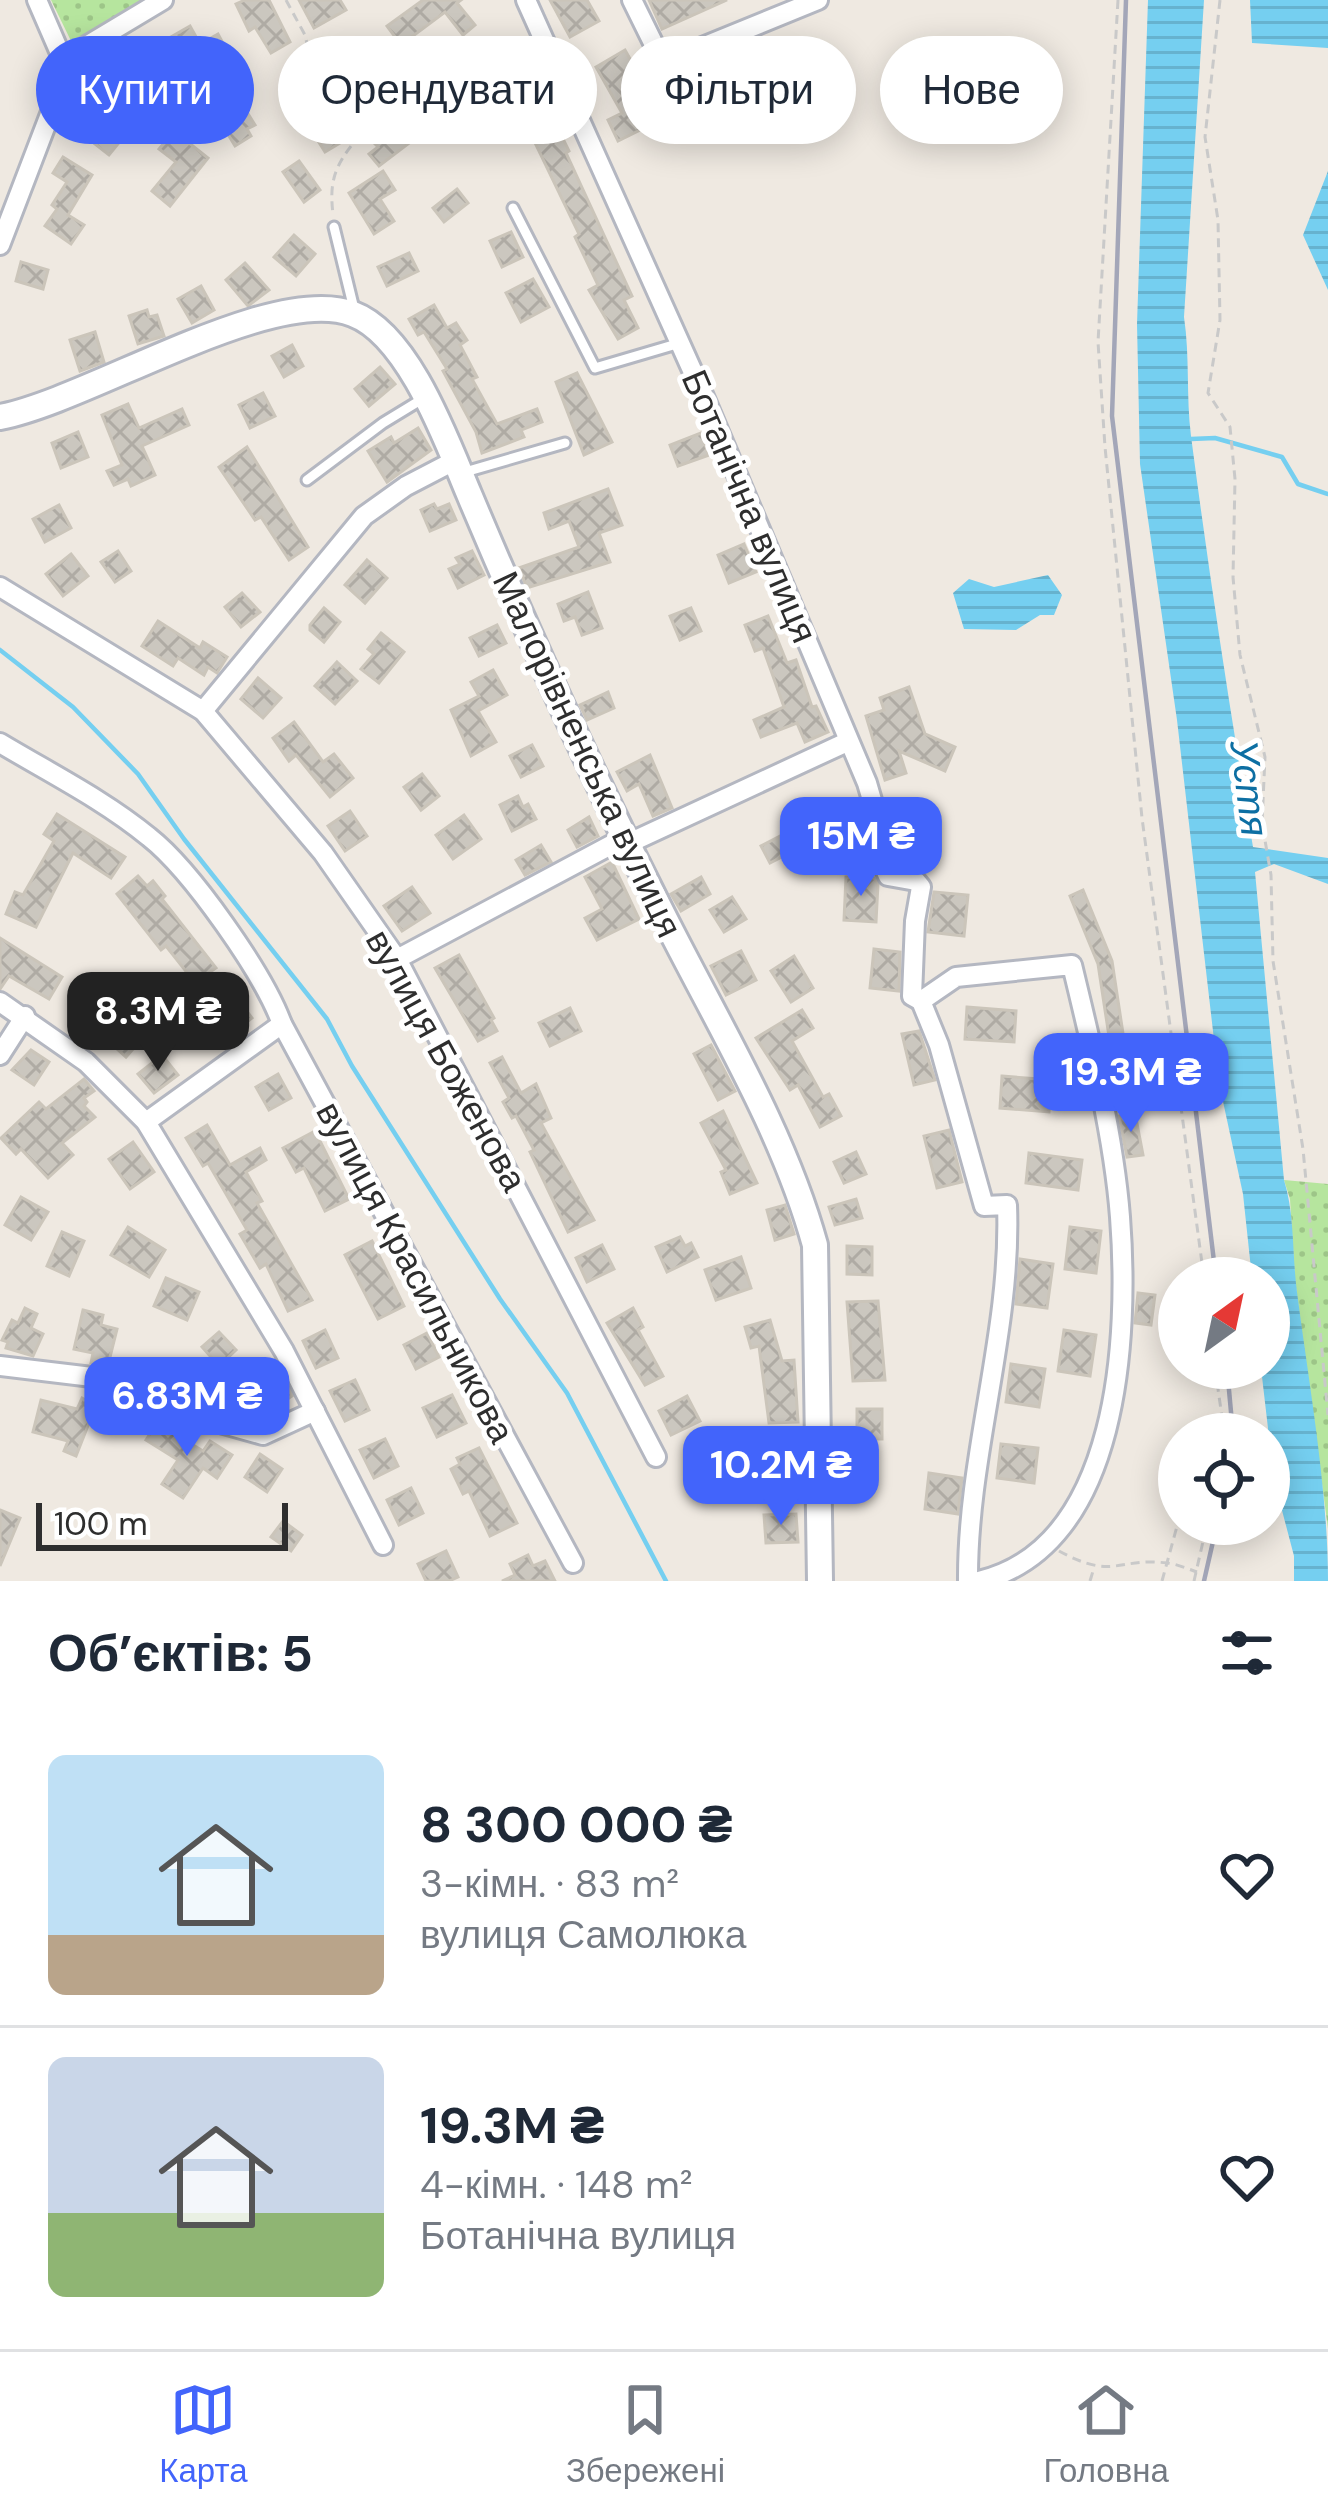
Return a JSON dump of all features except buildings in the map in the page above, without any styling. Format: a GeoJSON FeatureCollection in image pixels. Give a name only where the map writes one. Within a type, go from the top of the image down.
{"type":"FeatureCollection","features":[{"type":"Feature","properties":{"kind":"street"},"geometry":{"type":"LineString","coordinates":[[37,0],[53,36]]}},
{"type":"Feature","properties":{"kind":"street"},"geometry":{"type":"LineString","coordinates":[[103,36],[163,0]]}},
{"type":"Feature","properties":{"kind":"street","name":"Ботанічна вулиця"},"geometry":{"type":"LineString","coordinates":[[526,0],[680,344],[873,802],[881,831],[882,863],[888,876],[916,881],[921,887],[912,996],[921,1000],[939,1045],[984,1206],[1007,1205],[1009,1262],[979,1461],[968,1581]]}},
{"type":"Feature","properties":{"kind":"street"},"geometry":{"type":"LineString","coordinates":[[632,0],[664,63],[818,0]]}},
{"type":"Feature","properties":{"kind":"street"},"geometry":{"type":"LineString","coordinates":[[0,245],[39,144]]}},
{"type":"Feature","properties":{"kind":"street"},"geometry":{"type":"LineString","coordinates":[[0,417],[82,392],[272,316],[323,308],[355,314]]}},
{"type":"Feature","properties":{"kind":"street","name":"Малорівненська вулиця"},"geometry":{"type":"LineString","coordinates":[[355,314],[382,334],[409,365],[548,681],[767,1122],[810,1229],[820,1581]]}},
{"type":"Feature","properties":{"kind":"street"},"geometry":{"type":"LineString","coordinates":[[202,711],[364,516],[406,486],[457,467]]}},
{"type":"Feature","properties":{"kind":"street","name":"вулиця Боженова"},"geometry":{"type":"LineString","coordinates":[[0,587],[202,711],[323,853],[398,959],[656,1457]]}},
{"type":"Feature","properties":{"kind":"street"},"geometry":{"type":"LineString","coordinates":[[398,959],[625,841],[848,742]]}},
{"type":"Feature","properties":{"kind":"street","name":"вулиця Красильникова"},"geometry":{"type":"LineString","coordinates":[[0,743],[154,840],[240,948],[272,995],[282,1024],[573,1563]]}},
{"type":"Feature","properties":{"kind":"street"},"geometry":{"type":"LineString","coordinates":[[921,1000],[956,977],[1072,965],[1120,1216],[1112,1406],[1090,1480],[1075,1510],[1047,1544],[1021,1565],[980,1581]]}},
{"type":"Feature","properties":{"kind":"street"},"geometry":{"type":"LineString","coordinates":[[0,1002],[86,1062],[146,1122],[222,1243],[383,1545]]}},
{"type":"Feature","properties":{"kind":"street"},"geometry":{"type":"LineString","coordinates":[[0,1054],[25,1016]]}},
{"type":"Feature","properties":{"kind":"street"},"geometry":{"type":"LineString","coordinates":[[146,1122],[282,1024]]}},
{"type":"Feature","properties":{"kind":"street"},"geometry":{"type":"LineString","coordinates":[[0,1366],[142,1383],[197,1414],[263,1435],[315,1411]]}},
{"type":"Feature","properties":{"kind":"lane"},"geometry":{"type":"LineString","coordinates":[[513,208],[595,368],[680,344]]}},
{"type":"Feature","properties":{"kind":"lane"},"geometry":{"type":"LineString","coordinates":[[334,227],[355,314]]}},
{"type":"Feature","properties":{"kind":"lane"},"geometry":{"type":"LineString","coordinates":[[308,480],[382,423],[424,398]]}},
{"type":"Feature","properties":{"kind":"lane"},"geometry":{"type":"LineString","coordinates":[[457,467],[565,443]]}},
{"type":"Feature","properties":{"kind":"path"},"geometry":{"type":"LineString","coordinates":[[286,0],[305,35],[316,81],[355,141],[335,165],[330,189],[334,227]]}},
{"type":"Feature","properties":{"kind":"path"},"geometry":{"type":"LineString","coordinates":[[1118,0],[1098,342],[1103,426],[1142,818],[1201,1257]]}},
{"type":"Feature","properties":{"kind":"path"},"geometry":{"type":"LineString","coordinates":[[1220,0],[1205,137],[1218,220],[1220,320],[1208,393],[1231,431],[1232,578],[1240,655],[1265,757],[1262,824],[1270,868],[1273,961],[1303,1149],[1328,1415]]}},
{"type":"Feature","properties":{"kind":"path"},"geometry":{"type":"LineString","coordinates":[[1047,1544],[1094,1567],[1167,1562],[1197,1572]]}},
{"type":"Feature","properties":{"kind":"path"},"geometry":{"type":"LineString","coordinates":[[1162,1581],[1172,1545]]}},
{"type":"Feature","properties":{"kind":"path"},"geometry":{"type":"LineString","coordinates":[[1194,1581],[1203,1545]]}},
{"type":"Feature","properties":{"kind":"path"},"geometry":{"type":"LineString","coordinates":[[1090,1581],[1094,1567]]}},
{"type":"Feature","properties":{"kind":"green space"},"geometry":{"type":"Polygon","coordinates":[[[51,0],[144,0],[84,36],[69,36],[51,0]]]}},
{"type":"Feature","properties":{"kind":"green space"},"geometry":{"type":"Polygon","coordinates":[[[1284,1180],[1328,1184],[1328,1529],[1295,1280],[1290,1199],[1284,1180]]]}},
{"type":"Feature","properties":{"kind":"water"},"geometry":{"type":"Polygon","coordinates":[[[1148,0],[1204,0],[1184,317],[1191,436],[1212,591],[1253,847],[1328,858],[1328,884],[1274,864],[1255,872],[1284,1180],[1321,1474],[1328,1581],[1294,1581],[1290,1413],[1266,1413],[1263,1389],[1290,1389],[1290,1257],[1250,1257],[1243,1194],[1219,1083],[1177,720],[1140,464],[1137,324],[1148,0]]]}},
{"type":"Feature","properties":{"kind":"water"},"geometry":{"type":"Polygon","coordinates":[[[1250,0],[1328,0],[1328,48],[1252,43],[1250,0]]]}},
{"type":"Feature","properties":{"kind":"water"},"geometry":{"type":"Polygon","coordinates":[[[1328,171],[1328,290],[1303,235],[1328,171]]]}},
{"type":"Feature","properties":{"kind":"water"},"geometry":{"type":"Polygon","coordinates":[[[1048,575],[1062,595],[1054,615],[1040,615],[1016,630],[964,629],[953,593],[969,579],[994,587],[1048,575]]]}},
{"type":"Feature","properties":{"kind":"waterway"},"geometry":{"type":"LineString","coordinates":[[1191,439],[1215,438],[1282,457],[1298,484],[1328,494]]}},
{"type":"Feature","properties":{"kind":"waterway"},"geometry":{"type":"LineString","coordinates":[[0,650],[73,707],[138,774],[327,1019],[500,1299],[567,1393],[666,1581]]}},
{"type":"Feature","properties":{"kind":"railway"},"geometry":{"type":"LineString","coordinates":[[1126,0],[1112,416],[1213,1257]]}},
{"type":"Feature","properties":{"kind":"railway"},"geometry":{"type":"LineString","coordinates":[[1229,1389],[1231,1413]]}},
{"type":"Feature","properties":{"kind":"railway"},"geometry":{"type":"LineString","coordinates":[[1204,1581],[1212,1545]]}},
{"type":"Feature","properties":{"kind":"water label","name":"Устя"},"geometry":{"type":"Point","coordinates":[1250,788]}}]}
